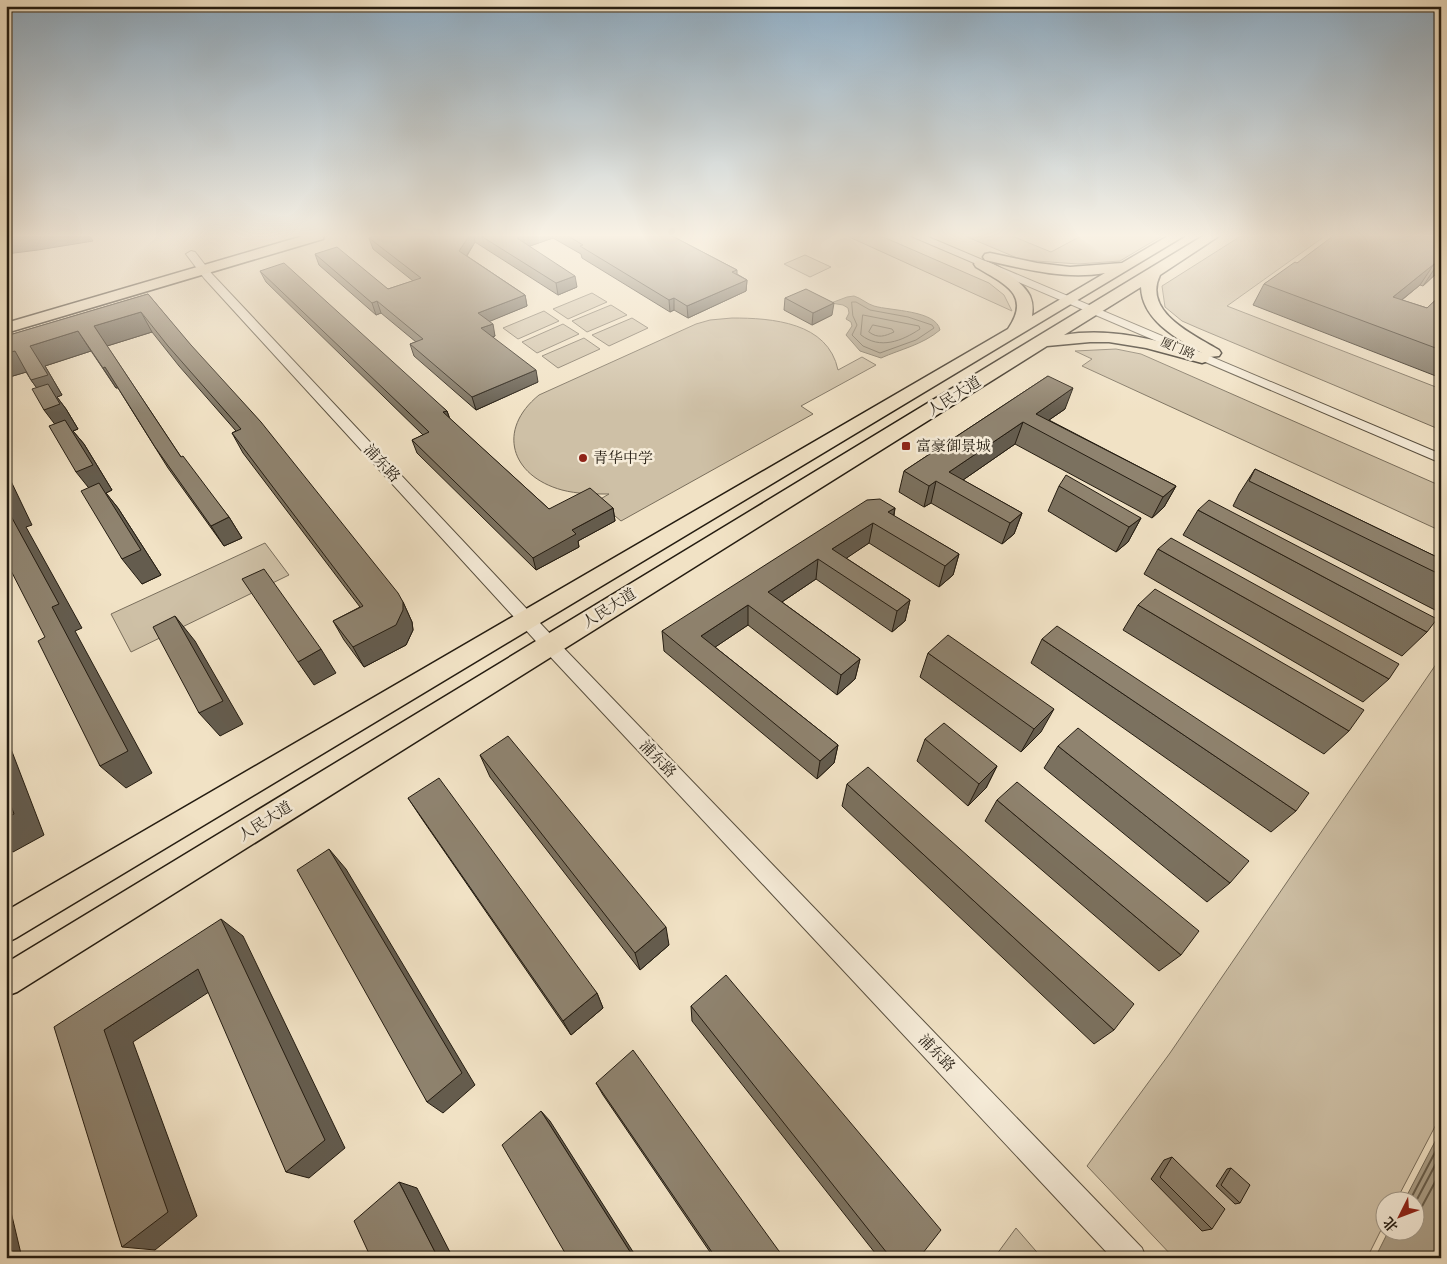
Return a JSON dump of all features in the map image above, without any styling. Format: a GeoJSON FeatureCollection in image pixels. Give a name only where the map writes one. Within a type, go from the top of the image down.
{"type":"FeatureCollection","features":[{"type":"Feature","properties":{"kind":"main road"},"geometry":{"type":"LineString","coordinates":[[6,318],[84,295]]}},
{"type":"Feature","properties":{"kind":"main road"},"geometry":{"type":"LineString","coordinates":[[6,328],[102,295]]}},
{"type":"Feature","properties":{"kind":"main road"},"geometry":{"type":"LineString","coordinates":[[1013,334],[1025,314],[1022,295]]}},
{"type":"Feature","properties":{"kind":"main road","name":"人民大道"},"geometry":{"type":"LineString","coordinates":[[6,981],[1036,345],[1094,295]]}},
{"type":"Feature","properties":{"kind":"main road","name":"人民大道"},"geometry":{"type":"LineString","coordinates":[[6,928],[1013,334],[1102,295]]}},
{"type":"Feature","properties":{"kind":"main road"},"geometry":{"type":"LineString","coordinates":[[1149,295],[1163,321],[1208,355]]}},
{"type":"Feature","properties":{"kind":"main road"},"geometry":{"type":"LineString","coordinates":[[1036,345],[1072,337],[1113,337],[1208,355]]}},
{"type":"Feature","properties":{"kind":"street","name":"浦东路"},"geometry":{"type":"LineString","coordinates":[[228,295],[550,645],[1132,1258]]}},
{"type":"Feature","properties":{"kind":"street","name":"厦门路"},"geometry":{"type":"LineString","coordinates":[[1065,295],[1208,355],[1441,448]]}},
{"type":"Feature","properties":{"kind":"street","name":"厦门路"},"geometry":{"type":"LineString","coordinates":[[1208,355],[1441,459]]}},
{"type":"Feature","properties":{"kind":"shaded area"},"geometry":{"type":"Polygon","coordinates":[[[587,295],[595,295],[607,302],[568,319],[553,309],[587,295]]]}},
{"type":"Feature","properties":{"kind":"shaded area"},"geometry":{"type":"Polygon","coordinates":[[[977,295],[1004,295],[1012,311],[977,295]]]}},
{"type":"Feature","properties":{"kind":"shaded area"},"geometry":{"type":"Polygon","coordinates":[[[1163,295],[1242,295],[1227,306],[1441,389],[1441,430],[1182,321],[1165,307],[1163,295]]]}},
{"type":"Feature","properties":{"kind":"shaded area"},"geometry":{"type":"Polygon","coordinates":[[[611,305],[627,315],[587,332],[572,321],[611,305]]]}},
{"type":"Feature","properties":{"kind":"shaded area"},"geometry":{"type":"Polygon","coordinates":[[[544,311],[559,321],[518,339],[503,328],[544,311]]]}},
{"type":"Feature","properties":{"kind":"shaded area"},"geometry":{"type":"Polygon","coordinates":[[[632,318],[648,328],[609,346],[592,335],[632,318]]]}},
{"type":"Feature","properties":{"kind":"shaded area"},"geometry":{"type":"Polygon","coordinates":[[[732,318],[764,319],[796,326],[811,332],[823,342],[832,354],[838,370],[862,357],[876,365],[801,406],[813,414],[621,521],[597,501],[609,494],[579,493],[562,490],[545,483],[531,474],[521,463],[515,450],[514,437],[517,423],[526,409],[539,395],[696,324],[710,320],[732,318]]]}},
{"type":"Feature","properties":{"kind":"shaded area"},"geometry":{"type":"Polygon","coordinates":[[[563,324],[579,334],[537,353],[522,342],[563,324]]]}},
{"type":"Feature","properties":{"kind":"shaded area"},"geometry":{"type":"Polygon","coordinates":[[[584,338],[600,349],[558,368],[542,356],[584,338]]]}},
{"type":"Feature","properties":{"kind":"shaded area"},"geometry":{"type":"Polygon","coordinates":[[[1116,349],[1141,354],[1441,486],[1441,531],[1082,366],[1092,359],[1075,351],[1116,349]]]}},
{"type":"Feature","properties":{"kind":"shaded area"},"geometry":{"type":"Polygon","coordinates":[[[265,543],[289,575],[131,652],[111,614],[265,543]]]}},
{"type":"Feature","properties":{"kind":"shaded area"},"geometry":{"type":"Polygon","coordinates":[[[1441,657],[1441,1115],[1401,1192],[1374,1192],[1375,1242],[1367,1258],[1174,1258],[1087,1166],[1170,1053],[1441,657]]]}},
{"type":"Feature","properties":{"kind":"shaded area"},"geometry":{"type":"Polygon","coordinates":[[[1016,1228],[1042,1258],[994,1258],[1016,1228]]]}},
{"type":"Feature","properties":{"kind":"water"},"geometry":{"type":"Polygon","coordinates":[[[854,296],[874,306],[922,315],[937,323],[940,330],[919,343],[881,358],[860,351],[846,335],[852,326],[851,322],[846,319],[849,313],[848,308],[831,303],[854,296]]]}},
{"type":"Feature","properties":{"kind":"water"},"geometry":{"type":"Polygon","coordinates":[[[1441,1130],[1441,1258],[1375,1258],[1383,1242],[1424,1242],[1424,1192],[1409,1192],[1441,1130]]]}},
{"type":"Feature","properties":{"kind":"building"},"geometry":{"type":"Polygon","coordinates":[[[149,295],[261,422],[398,593],[403,602],[403,610],[396,625],[353,647],[333,621],[363,606],[232,433],[241,429],[168,346],[141,312],[94,326],[181,457],[183,456],[229,517],[211,526],[155,447],[105,367],[103,368],[78,331],[30,346],[48,375],[31,380],[15,351],[6,353],[6,336],[149,295]]]}},
{"type":"Feature","properties":{"kind":"building"},"geometry":{"type":"Polygon","coordinates":[[[285,295],[319,295],[447,411],[443,412],[549,509],[590,488],[613,508],[572,530],[576,534],[533,558],[412,440],[429,432],[285,295]]]}},
{"type":"Feature","properties":{"kind":"building"},"geometry":{"type":"Polygon","coordinates":[[[363,295],[525,295],[478,313],[493,324],[481,328],[536,370],[472,397],[410,344],[423,339],[377,301],[372,303],[363,295]]]}},
{"type":"Feature","properties":{"kind":"building"},"geometry":{"type":"Polygon","coordinates":[[[661,295],[712,295],[687,306],[674,298],[669,300],[661,295]]]}},
{"type":"Feature","properties":{"kind":"building"},"geometry":{"type":"Polygon","coordinates":[[[792,295],[818,295],[834,303],[813,313],[785,298],[792,295]]]}},
{"type":"Feature","properties":{"kind":"building"},"geometry":{"type":"Polygon","coordinates":[[[1293,295],[1396,295],[1393,297],[1427,308],[1441,295],[1441,350],[1293,295]]]}},
{"type":"Feature","properties":{"kind":"building"},"geometry":{"type":"Polygon","coordinates":[[[1048,376],[1073,388],[1036,414],[1176,486],[1163,497],[1023,422],[949,472],[1022,513],[1010,523],[936,481],[929,486],[904,471],[1048,376]]]}},
{"type":"Feature","properties":{"kind":"building"},"geometry":{"type":"Polygon","coordinates":[[[48,384],[60,404],[44,410],[32,389],[48,384]]]}},
{"type":"Feature","properties":{"kind":"building"},"geometry":{"type":"Polygon","coordinates":[[[65,420],[93,465],[76,472],[49,426],[65,420]]]}},
{"type":"Feature","properties":{"kind":"building"},"geometry":{"type":"Polygon","coordinates":[[[1255,469],[1441,559],[1441,575],[1249,481],[1255,469]]]}},
{"type":"Feature","properties":{"kind":"building"},"geometry":{"type":"Polygon","coordinates":[[[1066,475],[1141,518],[1129,527],[1059,486],[1066,475]]]}},
{"type":"Feature","properties":{"kind":"building"},"geometry":{"type":"Polygon","coordinates":[[[99,483],[141,550],[122,559],[81,491],[99,483]]]}},
{"type":"Feature","properties":{"kind":"building"},"geometry":{"type":"Polygon","coordinates":[[[6,492],[10,500],[6,501],[6,492]]]}},
{"type":"Feature","properties":{"kind":"building"},"geometry":{"type":"Polygon","coordinates":[[[880,499],[895,508],[888,512],[959,554],[945,566],[873,523],[832,549],[910,600],[897,611],[818,559],[768,592],[860,659],[841,675],[748,605],[701,636],[838,745],[820,761],[662,631],[867,500],[880,499]]]}},
{"type":"Feature","properties":{"kind":"building"},"geometry":{"type":"Polygon","coordinates":[[[1209,500],[1437,619],[1427,632],[1198,510],[1209,500]]]}},
{"type":"Feature","properties":{"kind":"building"},"geometry":{"type":"Polygon","coordinates":[[[6,507],[59,604],[52,607],[128,751],[100,766],[38,641],[45,637],[6,561],[6,507]]]}},
{"type":"Feature","properties":{"kind":"building"},"geometry":{"type":"Polygon","coordinates":[[[1171,538],[1399,664],[1389,679],[1158,549],[1171,538]]]}},
{"type":"Feature","properties":{"kind":"building"},"geometry":{"type":"Polygon","coordinates":[[[264,569],[321,649],[298,662],[242,579],[264,569]]]}},
{"type":"Feature","properties":{"kind":"building"},"geometry":{"type":"Polygon","coordinates":[[[1155,589],[1364,710],[1349,731],[1138,605],[1155,589]]]}},
{"type":"Feature","properties":{"kind":"building"},"geometry":{"type":"Polygon","coordinates":[[[175,616],[223,701],[199,713],[153,627],[175,616]]]}},
{"type":"Feature","properties":{"kind":"building"},"geometry":{"type":"Polygon","coordinates":[[[1057,626],[1309,793],[1296,811],[1042,639],[1057,626]]]}},
{"type":"Feature","properties":{"kind":"building"},"geometry":{"type":"Polygon","coordinates":[[[948,635],[1054,709],[1034,729],[928,653],[948,635]]]}},
{"type":"Feature","properties":{"kind":"building"},"geometry":{"type":"Polygon","coordinates":[[[944,723],[997,766],[979,784],[925,739],[944,723]]]}},
{"type":"Feature","properties":{"kind":"building"},"geometry":{"type":"Polygon","coordinates":[[[1078,728],[1249,861],[1230,883],[1058,746],[1078,728]]]}},
{"type":"Feature","properties":{"kind":"building"},"geometry":{"type":"Polygon","coordinates":[[[508,736],[666,927],[635,953],[480,755],[508,736]]]}},
{"type":"Feature","properties":{"kind":"building"},"geometry":{"type":"Polygon","coordinates":[[[868,767],[1134,1004],[1114,1030],[847,784],[868,767]]]}},
{"type":"Feature","properties":{"kind":"building"},"geometry":{"type":"Polygon","coordinates":[[[439,778],[597,993],[563,1021],[408,798],[439,778]]]}},
{"type":"Feature","properties":{"kind":"building"},"geometry":{"type":"Polygon","coordinates":[[[1017,782],[1199,931],[1181,955],[997,800],[1017,782]]]}},
{"type":"Feature","properties":{"kind":"building"},"geometry":{"type":"Polygon","coordinates":[[[6,792],[14,814],[6,818],[6,792]]]}},
{"type":"Feature","properties":{"kind":"building"},"geometry":{"type":"Polygon","coordinates":[[[329,849],[462,1073],[427,1102],[297,870],[329,849]]]}},
{"type":"Feature","properties":{"kind":"building"},"geometry":{"type":"Polygon","coordinates":[[[221,919],[325,1140],[286,1172],[198,969],[104,1030],[168,1212],[122,1247],[54,1027],[221,919]]]}},
{"type":"Feature","properties":{"kind":"building"},"geometry":{"type":"Polygon","coordinates":[[[726,975],[941,1230],[919,1258],[891,1258],[691,1006],[726,975]]]}},
{"type":"Feature","properties":{"kind":"building"},"geometry":{"type":"Polygon","coordinates":[[[633,1050],[784,1258],[716,1258],[596,1083],[633,1050]]]}},
{"type":"Feature","properties":{"kind":"building"},"geometry":{"type":"Polygon","coordinates":[[[541,1111],[634,1258],[568,1258],[502,1145],[541,1111]]]}},
{"type":"Feature","properties":{"kind":"building"},"geometry":{"type":"Polygon","coordinates":[[[1172,1157],[1225,1209],[1212,1229],[1160,1177],[1172,1157]]]}},
{"type":"Feature","properties":{"kind":"building"},"geometry":{"type":"Polygon","coordinates":[[[1231,1168],[1250,1185],[1240,1203],[1221,1185],[1231,1168]]]}},
{"type":"Feature","properties":{"kind":"building"},"geometry":{"type":"Polygon","coordinates":[[[399,1182],[438,1258],[371,1258],[354,1221],[399,1182]]]}},
{"type":"Feature","properties":{"kind":"place","name":"富豪御景城"},"geometry":{"type":"Point","coordinates":[906,446]}},
{"type":"Feature","properties":{"kind":"place","name":"青华中学"},"geometry":{"type":"Point","coordinates":[583,458]}}]}
